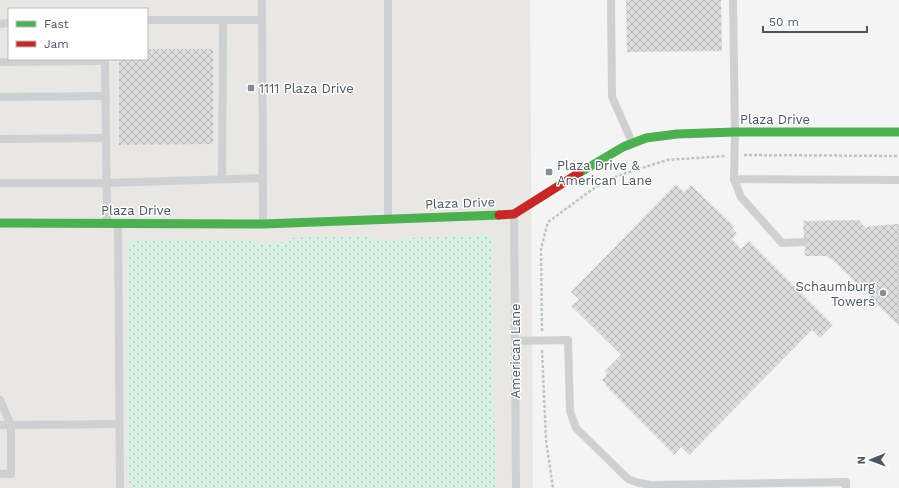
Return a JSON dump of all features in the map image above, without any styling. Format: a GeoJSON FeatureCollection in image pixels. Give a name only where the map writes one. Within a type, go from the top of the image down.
{"type":"FeatureCollection","features":[{"type":"Feature","properties":{"kind":"street","name":"Plaza Drive"},"geometry":{"type":"LineString","coordinates":[[0,223],[263,224],[514,214],[593,164],[623,147],[646,138],[678,134],[735,132],[899,132]]}},
{"type":"Feature","properties":{"kind":"lane"},"geometry":{"type":"LineString","coordinates":[[262,0],[263,224]]}},
{"type":"Feature","properties":{"kind":"lane"},"geometry":{"type":"LineString","coordinates":[[388,0],[388,219]]}},
{"type":"Feature","properties":{"kind":"lane"},"geometry":{"type":"LineString","coordinates":[[612,0],[612,97],[633,143]]}},
{"type":"Feature","properties":{"kind":"lane"},"geometry":{"type":"LineString","coordinates":[[733,0],[735,132],[734,179],[741,197],[768,230],[782,243],[804,242]]}},
{"type":"Feature","properties":{"kind":"lane"},"geometry":{"type":"LineString","coordinates":[[148,20],[262,20]]}},
{"type":"Feature","properties":{"kind":"lane"},"geometry":{"type":"LineString","coordinates":[[222,179],[223,20]]}},
{"type":"Feature","properties":{"kind":"lane"},"geometry":{"type":"LineString","coordinates":[[0,62],[105,60],[107,223]]}},
{"type":"Feature","properties":{"kind":"lane"},"geometry":{"type":"LineString","coordinates":[[0,97],[106,96]]}},
{"type":"Feature","properties":{"kind":"lane"},"geometry":{"type":"LineString","coordinates":[[0,139],[106,138]]}},
{"type":"Feature","properties":{"kind":"lane"},"geometry":{"type":"LineString","coordinates":[[0,183],[107,183],[262,178]]}},
{"type":"Feature","properties":{"kind":"lane"},"geometry":{"type":"LineString","coordinates":[[734,179],[899,180]]}},
{"type":"Feature","properties":{"kind":"lane","name":"American Lane"},"geometry":{"type":"LineString","coordinates":[[514,214],[516,488]]}},
{"type":"Feature","properties":{"kind":"lane"},"geometry":{"type":"LineString","coordinates":[[118,223],[120,488]]}},
{"type":"Feature","properties":{"kind":"lane"},"geometry":{"type":"LineString","coordinates":[[515,341],[568,340],[570,411],[576,428],[628,479],[651,485],[846,482],[846,488]]}},
{"type":"Feature","properties":{"kind":"lane"},"geometry":{"type":"LineString","coordinates":[[0,400],[11,425],[11,474],[0,474]]}},
{"type":"Feature","properties":{"kind":"lane"},"geometry":{"type":"LineString","coordinates":[[0,425],[119,424]]}},
{"type":"Feature","properties":{"kind":"path"},"geometry":{"type":"LineString","coordinates":[[553,488],[546,440],[542,377],[541,249],[548,222],[593,189],[617,176],[641,167],[667,160],[735,155],[899,156]]}},
{"type":"Feature","properties":{"kind":"shaded area"},"geometry":{"type":"Polygon","coordinates":[[[0,0],[530,0],[533,488],[0,488],[0,0]]]}},
{"type":"Feature","properties":{"kind":"green space"},"geometry":{"type":"Polygon","coordinates":[[[487,234],[494,242],[492,274],[494,417],[496,446],[495,488],[130,488],[127,457],[127,255],[128,246],[135,239],[249,240],[256,243],[285,242],[293,238],[369,237],[378,241],[487,234]]]}},
{"type":"Feature","properties":{"kind":"building"},"geometry":{"type":"Polygon","coordinates":[[[626,0],[721,0],[722,51],[627,52],[626,0]]]}},
{"type":"Feature","properties":{"kind":"building"},"geometry":{"type":"Polygon","coordinates":[[[148,49],[213,49],[213,144],[119,145],[119,60],[148,60],[148,49]]]}},
{"type":"Feature","properties":{"kind":"building"},"geometry":{"type":"Polygon","coordinates":[[[676,184],[684,192],[691,185],[734,226],[732,228],[737,234],[732,239],[741,249],[749,241],[833,325],[820,338],[812,330],[689,455],[681,447],[674,455],[606,386],[607,385],[602,380],[607,374],[605,371],[621,355],[571,306],[579,299],[571,292],[676,184]]]}},
{"type":"Feature","properties":{"kind":"building","name":"Schaumburg Towers"},"geometry":{"type":"Polygon","coordinates":[[[859,220],[866,228],[870,226],[899,224],[899,326],[834,261],[826,256],[805,256],[803,221],[859,220]]]}},
{"type":"Feature","properties":{"kind":"traffic: fast"},"geometry":{"type":"LineString","coordinates":[[579,173],[623,147],[646,138],[677,134],[735,132],[899,132]]}},
{"type":"Feature","properties":{"kind":"traffic: fast"},"geometry":{"type":"LineString","coordinates":[[0,223],[263,224],[499,215]]}},
{"type":"Feature","properties":{"kind":"traffic: jam"},"geometry":{"type":"LineString","coordinates":[[499,215],[514,214],[579,173]]}},
{"type":"Feature","properties":{"kind":"place","name":"1111 Plaza Drive"},"geometry":{"type":"Point","coordinates":[251,88]}},
{"type":"Feature","properties":{"kind":"place","name":"Plaza Drive & American Lane"},"geometry":{"type":"Point","coordinates":[549,172]}},
{"type":"Feature","properties":{"kind":"place","name":"Schaumburg Towers"},"geometry":{"type":"Point","coordinates":[883,293]}}]}
